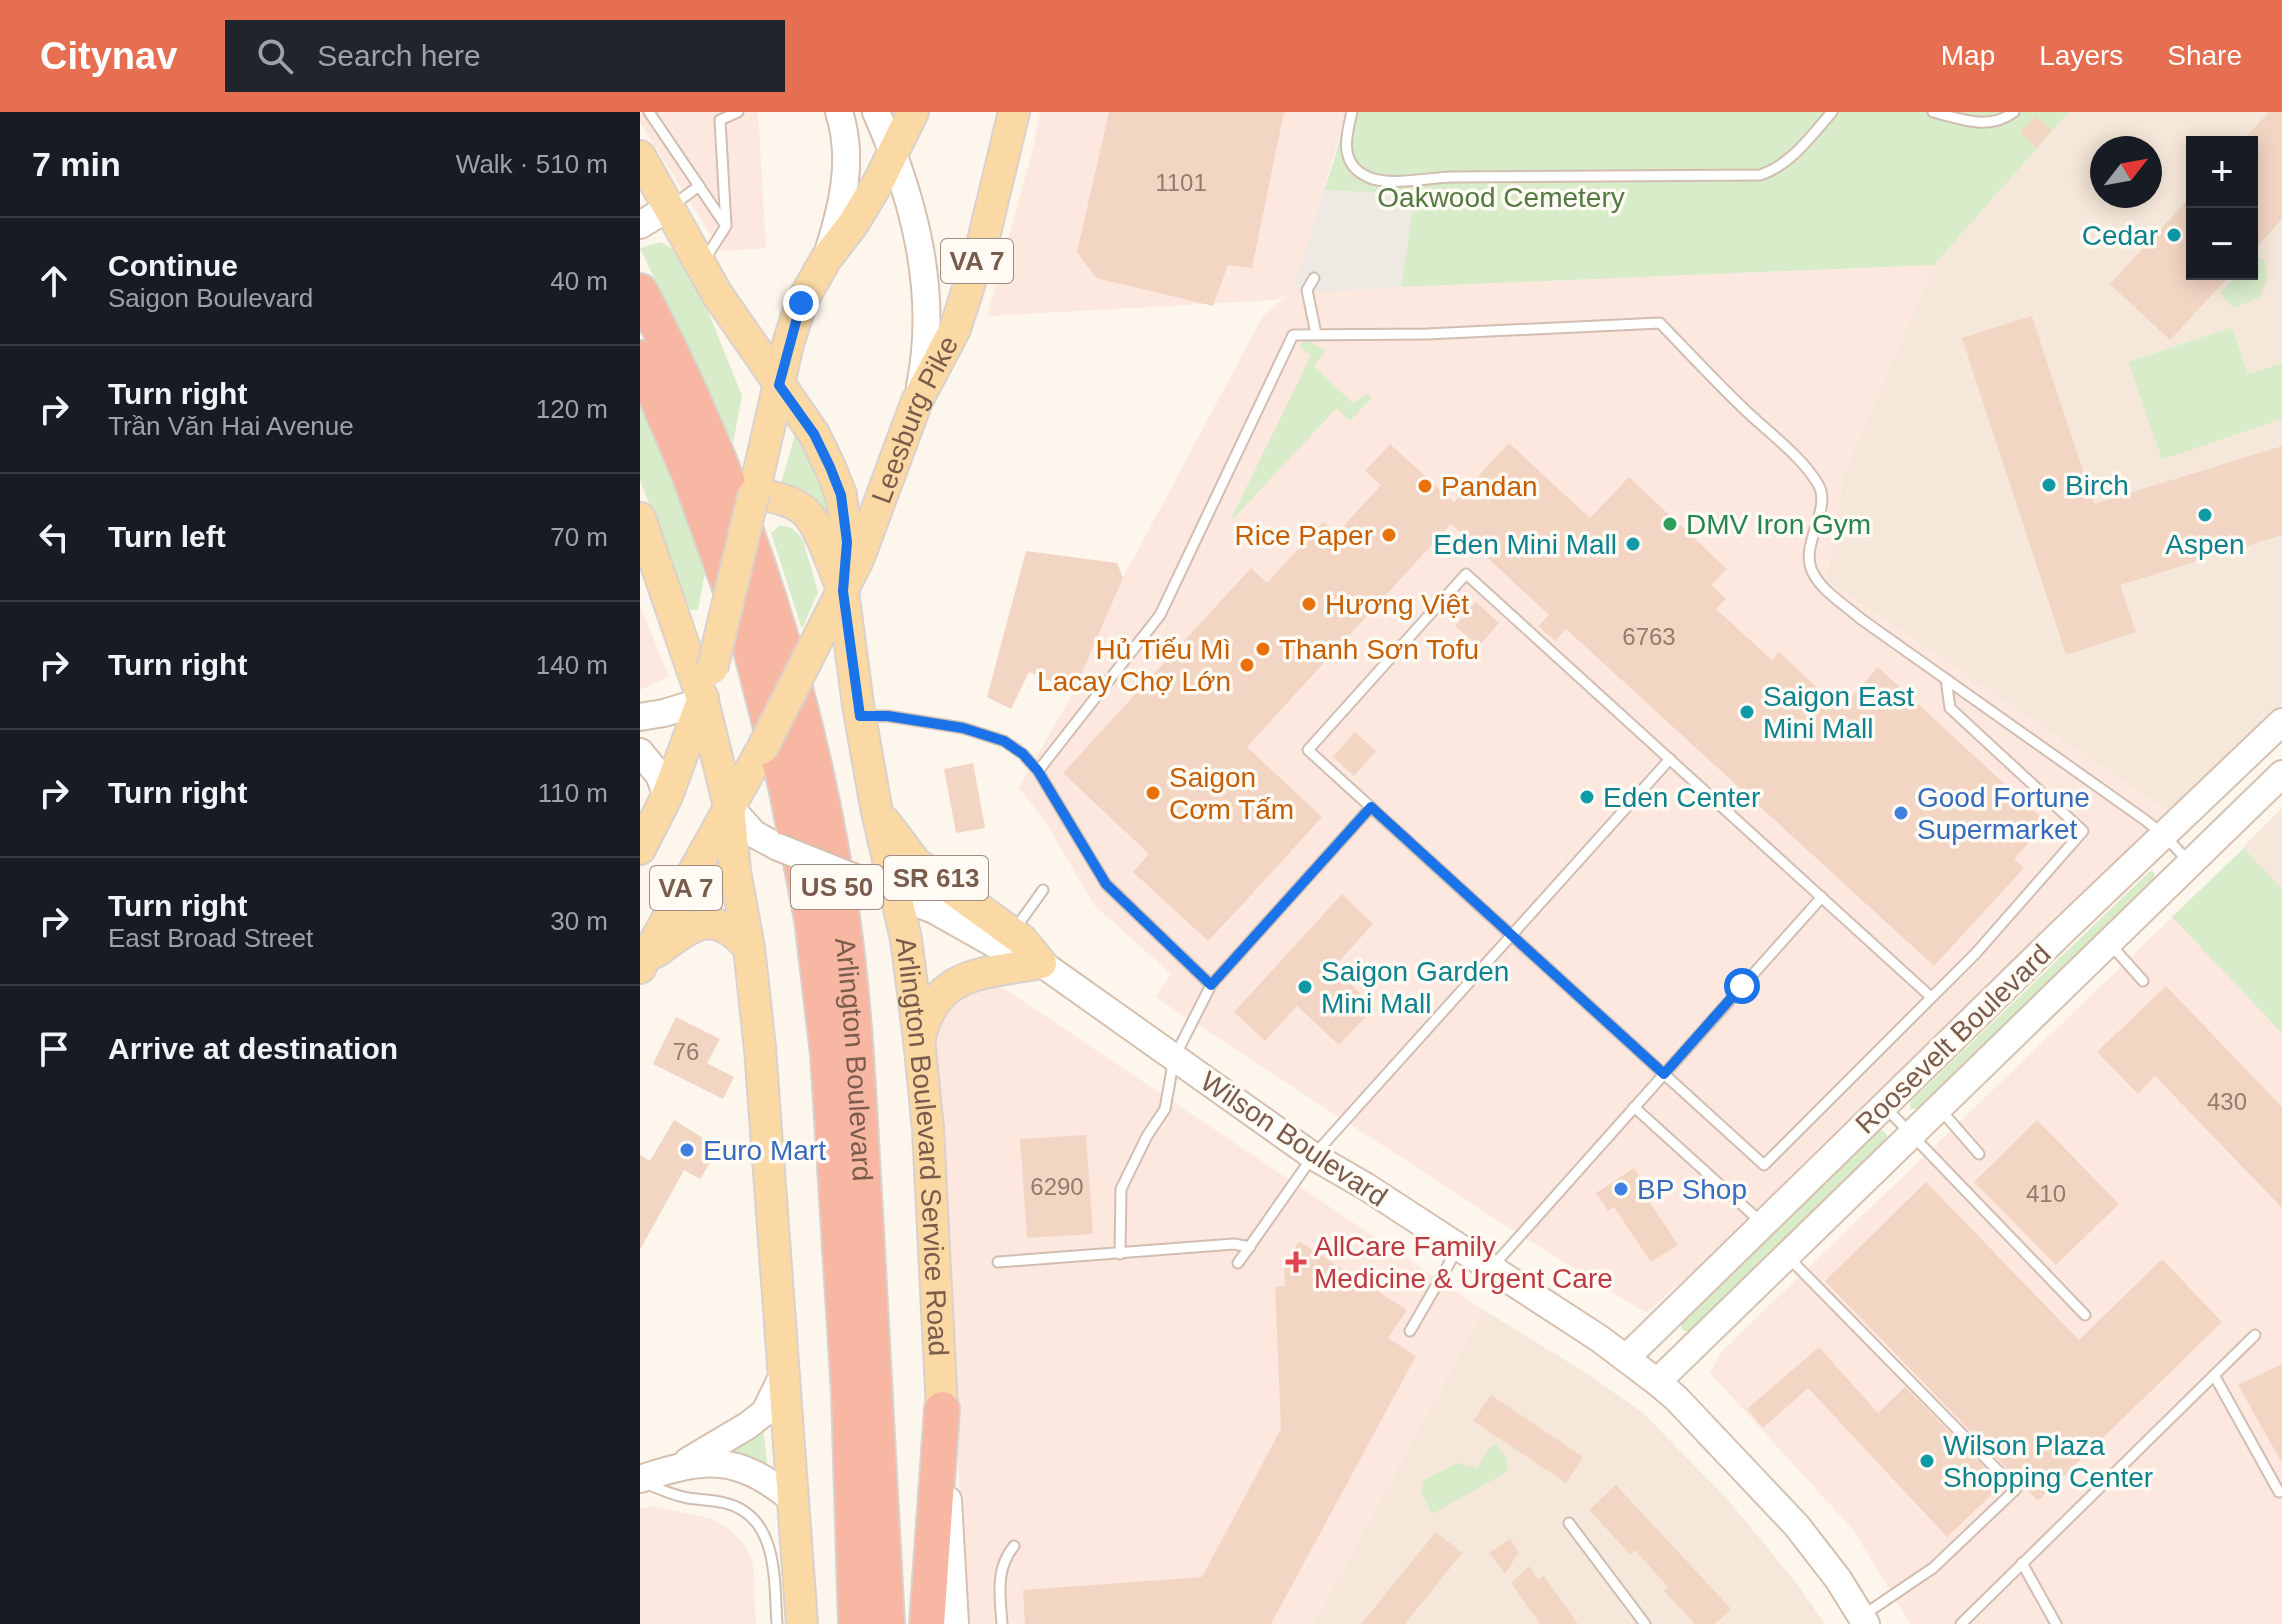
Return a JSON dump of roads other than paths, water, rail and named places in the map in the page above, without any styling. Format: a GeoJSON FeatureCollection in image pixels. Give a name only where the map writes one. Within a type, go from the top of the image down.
{"type":"FeatureCollection","features":[{"type":"Feature","properties":{"kind":"highway","name":"Arlington Boulevard"},"geometry":{"type":"LineString","coordinates":[[640,291],[675,356],[742,518],[771,608],[816,775],[842,915],[855,1024],[887,1624]]}},
{"type":"Feature","properties":{"kind":"highway","name":"Arlington Boulevard"},"geometry":{"type":"LineString","coordinates":[[640,358],[690,476],[748,638],[786,786],[812,919],[828,1054],[849,1392],[853,1624]]}},
{"type":"Feature","properties":{"kind":"highway"},"geometry":{"type":"LineString","coordinates":[[927,1624],[942,1409]]}},
{"type":"Feature","properties":{"kind":"main road"},"geometry":{"type":"LineString","coordinates":[[826,259],[839,217],[846,175],[844,129],[839,112]]}},
{"type":"Feature","properties":{"kind":"main road"},"geometry":{"type":"LineString","coordinates":[[876,112],[913,211],[924,272],[925,365],[917,401]]}},
{"type":"Feature","properties":{"kind":"main road","name":"VA 7"},"geometry":{"type":"LineString","coordinates":[[640,849],[667,796],[703,701],[801,303],[826,259],[853,224],[913,112]]}},
{"type":"Feature","properties":{"kind":"main road","name":"Leesburg Pike"},"geometry":{"type":"LineString","coordinates":[[642,964],[762,749],[858,560],[917,401],[955,329],[982,245],[1014,112]]}},
{"type":"Feature","properties":{"kind":"main road","name":"Arlington Boulevard Service Road"},"geometry":{"type":"LineString","coordinates":[[640,156],[717,294],[814,434],[841,495],[847,542],[843,591],[860,716],[876,807],[897,895],[919,1039],[928,1129],[955,1624]]}},
{"type":"Feature","properties":{"kind":"main road"},"geometry":{"type":"LineString","coordinates":[[640,225],[670,207]]}},
{"type":"Feature","properties":{"kind":"main road"},"geometry":{"type":"LineString","coordinates":[[754,493],[784,500],[804,510],[818,533],[843,591]]}},
{"type":"Feature","properties":{"kind":"main road"},"geometry":{"type":"LineString","coordinates":[[640,518],[703,701],[729,806],[760,1048],[802,1624]]}},
{"type":"Feature","properties":{"kind":"main road"},"geometry":{"type":"LineString","coordinates":[[640,717],[703,701]]}},
{"type":"Feature","properties":{"kind":"main road","name":"Roosevelt Boulevard"},"geometry":{"type":"LineString","coordinates":[[1626,1358],[2064,930],[2282,722]]}},
{"type":"Feature","properties":{"kind":"main road"},"geometry":{"type":"LineString","coordinates":[[640,752],[659,775],[667,796]]}},
{"type":"Feature","properties":{"kind":"main road","name":"Roosevelt Boulevard"},"geometry":{"type":"LineString","coordinates":[[1657,1382],[2282,774]]}},
{"type":"Feature","properties":{"kind":"main road","name":"Wilson Boulevard"},"geometry":{"type":"LineString","coordinates":[[729,806],[754,834],[778,847],[956,921],[1012,954],[1041,963],[1313,1156],[1365,1186],[1626,1358],[1692,1415],[1797,1526],[1838,1579],[1864,1620]]}},
{"type":"Feature","properties":{"kind":"main road","name":"SR 613"},"geometry":{"type":"LineString","coordinates":[[876,807],[916,863],[1022,940],[1041,963]]}},
{"type":"Feature","properties":{"kind":"main road"},"geometry":{"type":"LineString","coordinates":[[642,964],[699,923],[722,925],[734,932],[749,948]]}},
{"type":"Feature","properties":{"kind":"main road"},"geometry":{"type":"LineString","coordinates":[[919,1039],[928,1010],[938,995],[953,983],[1041,963]]}},
{"type":"Feature","properties":{"kind":"main road"},"geometry":{"type":"LineString","coordinates":[[640,1480],[680,1466],[747,1426],[765,1412],[783,1375]]}},
{"type":"Feature","properties":{"kind":"main road"},"geometry":{"type":"LineString","coordinates":[[680,1466],[714,1462],[749,1471],[773,1483],[793,1500]]}},
{"type":"Feature","properties":{"kind":"lane"},"geometry":{"type":"LineString","coordinates":[[649,112],[726,226]]}},
{"type":"Feature","properties":{"kind":"lane"},"geometry":{"type":"LineString","coordinates":[[701,265],[726,226],[720,120],[738,112]]}},
{"type":"Feature","properties":{"kind":"lane"},"geometry":{"type":"LineString","coordinates":[[1352,112],[1345,139],[1348,156],[1355,168],[1366,177],[1380,181],[1445,177],[1760,175],[1785,163],[1832,112]]}},
{"type":"Feature","properties":{"kind":"lane"},"geometry":{"type":"LineString","coordinates":[[1933,112],[1974,123],[1991,123],[2014,112]]}},
{"type":"Feature","properties":{"kind":"lane"},"geometry":{"type":"LineString","coordinates":[[670,207],[699,186]]}},
{"type":"Feature","properties":{"kind":"lane"},"geometry":{"type":"LineString","coordinates":[[1314,278],[1307,290],[1316,334]]}},
{"type":"Feature","properties":{"kind":"lane"},"geometry":{"type":"LineString","coordinates":[[1038,771],[1160,615],[1293,335],[1427,334],[1660,323],[1808,470],[1821,488],[1820,514],[1809,548],[1810,569],[1819,583],[1861,619],[2165,836],[2190,864]]}},
{"type":"Feature","properties":{"kind":"lane"},"geometry":{"type":"LineString","coordinates":[[1931,997],[1466,574],[1308,750],[1764,1165],[1976,953],[2083,831],[1950,708],[1946,679]]}},
{"type":"Feature","properties":{"kind":"lane"},"geometry":{"type":"LineString","coordinates":[[860,716],[888,716],[988,735],[1015,748],[1038,771],[1106,884],[1211,985]]}},
{"type":"Feature","properties":{"kind":"lane"},"geometry":{"type":"LineString","coordinates":[[1238,1263],[1313,1156],[1670,759]]}},
{"type":"Feature","properties":{"kind":"lane"},"geometry":{"type":"LineString","coordinates":[[1120,1254],[1121,1189],[1147,1136],[1165,1109],[1174,1058],[1211,985],[1371,807]]}},
{"type":"Feature","properties":{"kind":"lane"},"geometry":{"type":"LineString","coordinates":[[1012,933],[1043,890]]}},
{"type":"Feature","properties":{"kind":"lane"},"geometry":{"type":"LineString","coordinates":[[1490,1269],[1822,897]]}},
{"type":"Feature","properties":{"kind":"lane"},"geometry":{"type":"LineString","coordinates":[[2109,943],[2143,981]]}},
{"type":"Feature","properties":{"kind":"lane"},"geometry":{"type":"LineString","coordinates":[[1884,1106],[2085,1315]]}},
{"type":"Feature","properties":{"kind":"lane"},"geometry":{"type":"LineString","coordinates":[[1634,1107],[1763,1225]]}},
{"type":"Feature","properties":{"kind":"lane"},"geometry":{"type":"LineString","coordinates":[[1939,1108],[1979,1154]]}},
{"type":"Feature","properties":{"kind":"lane"},"geometry":{"type":"LineString","coordinates":[[998,1262],[1234,1244],[1250,1247]]}},
{"type":"Feature","properties":{"kind":"lane"},"geometry":{"type":"LineString","coordinates":[[1410,1331],[1458,1248]]}},
{"type":"Feature","properties":{"kind":"lane"},"geometry":{"type":"LineString","coordinates":[[1786,1256],[2016,1489],[1933,1568],[1864,1620]]}},
{"type":"Feature","properties":{"kind":"lane"},"geometry":{"type":"LineString","coordinates":[[1961,1624],[2255,1335]]}},
{"type":"Feature","properties":{"kind":"lane"},"geometry":{"type":"LineString","coordinates":[[2214,1375],[2279,1492]]}},
{"type":"Feature","properties":{"kind":"lane"},"geometry":{"type":"LineString","coordinates":[[640,1480],[685,1498],[728,1503],[752,1518],[766,1535],[772,1561],[777,1624]]}},
{"type":"Feature","properties":{"kind":"lane"},"geometry":{"type":"LineString","coordinates":[[1569,1523],[1645,1624]]}},
{"type":"Feature","properties":{"kind":"lane"},"geometry":{"type":"LineString","coordinates":[[1002,1624],[1000,1572],[1003,1559],[1014,1546]]}},
{"type":"Feature","properties":{"kind":"lane"},"geometry":{"type":"LineString","coordinates":[[2022,1563],[2056,1624]]}},
{"type":"Feature","properties":{"kind":"place","name":"Cedar"},"geometry":{"type":"Point","coordinates":[2174,235]}},
{"type":"Feature","properties":{"kind":"place","name":"Birch"},"geometry":{"type":"Point","coordinates":[2049,485]}},
{"type":"Feature","properties":{"kind":"place","name":"Pandan"},"geometry":{"type":"Point","coordinates":[1425,486]}},
{"type":"Feature","properties":{"kind":"place","name":"Aspen"},"geometry":{"type":"Point","coordinates":[2205,515]}},
{"type":"Feature","properties":{"kind":"place","name":"DMV Iron Gym"},"geometry":{"type":"Point","coordinates":[1670,524]}},
{"type":"Feature","properties":{"kind":"place","name":"Rice Paper"},"geometry":{"type":"Point","coordinates":[1389,535]}},
{"type":"Feature","properties":{"kind":"place","name":"Eden Mini Mall"},"geometry":{"type":"Point","coordinates":[1633,544]}},
{"type":"Feature","properties":{"kind":"place","name":"Hương Việt"},"geometry":{"type":"Point","coordinates":[1309,604]}},
{"type":"Feature","properties":{"kind":"place","name":"Thanh Sơn Tofu"},"geometry":{"type":"Point","coordinates":[1263,649]}},
{"type":"Feature","properties":{"kind":"place","name":"Hủ Tiếu Mì Lacay Chợ Lớn"},"geometry":{"type":"Point","coordinates":[1247,665]}},
{"type":"Feature","properties":{"kind":"place","name":"Saigon East Mini Mall"},"geometry":{"type":"Point","coordinates":[1747,712]}},
{"type":"Feature","properties":{"kind":"place","name":"Saigon Cơm Tấm"},"geometry":{"type":"Point","coordinates":[1153,793]}},
{"type":"Feature","properties":{"kind":"place","name":"Eden Center"},"geometry":{"type":"Point","coordinates":[1587,797]}},
{"type":"Feature","properties":{"kind":"place","name":"Good Fortune Supermarket"},"geometry":{"type":"Point","coordinates":[1901,813]}},
{"type":"Feature","properties":{"kind":"place","name":"Saigon Garden Mini Mall"},"geometry":{"type":"Point","coordinates":[1305,987]}},
{"type":"Feature","properties":{"kind":"place","name":"Euro Mart"},"geometry":{"type":"Point","coordinates":[687,1150]}},
{"type":"Feature","properties":{"kind":"place","name":"BP Shop"},"geometry":{"type":"Point","coordinates":[1621,1189]}},
{"type":"Feature","properties":{"kind":"place","name":"AllCare Family Medicine & Urgent Care"},"geometry":{"type":"Point","coordinates":[1296,1262]}},
{"type":"Feature","properties":{"kind":"place","name":"Wilson Plaza Shopping Center"},"geometry":{"type":"Point","coordinates":[1927,1461]}},
{"type":"Feature","properties":{"kind":"park label","name":"Oakwood Cemetery"},"geometry":{"type":"Point","coordinates":[1501,197]}}]}
